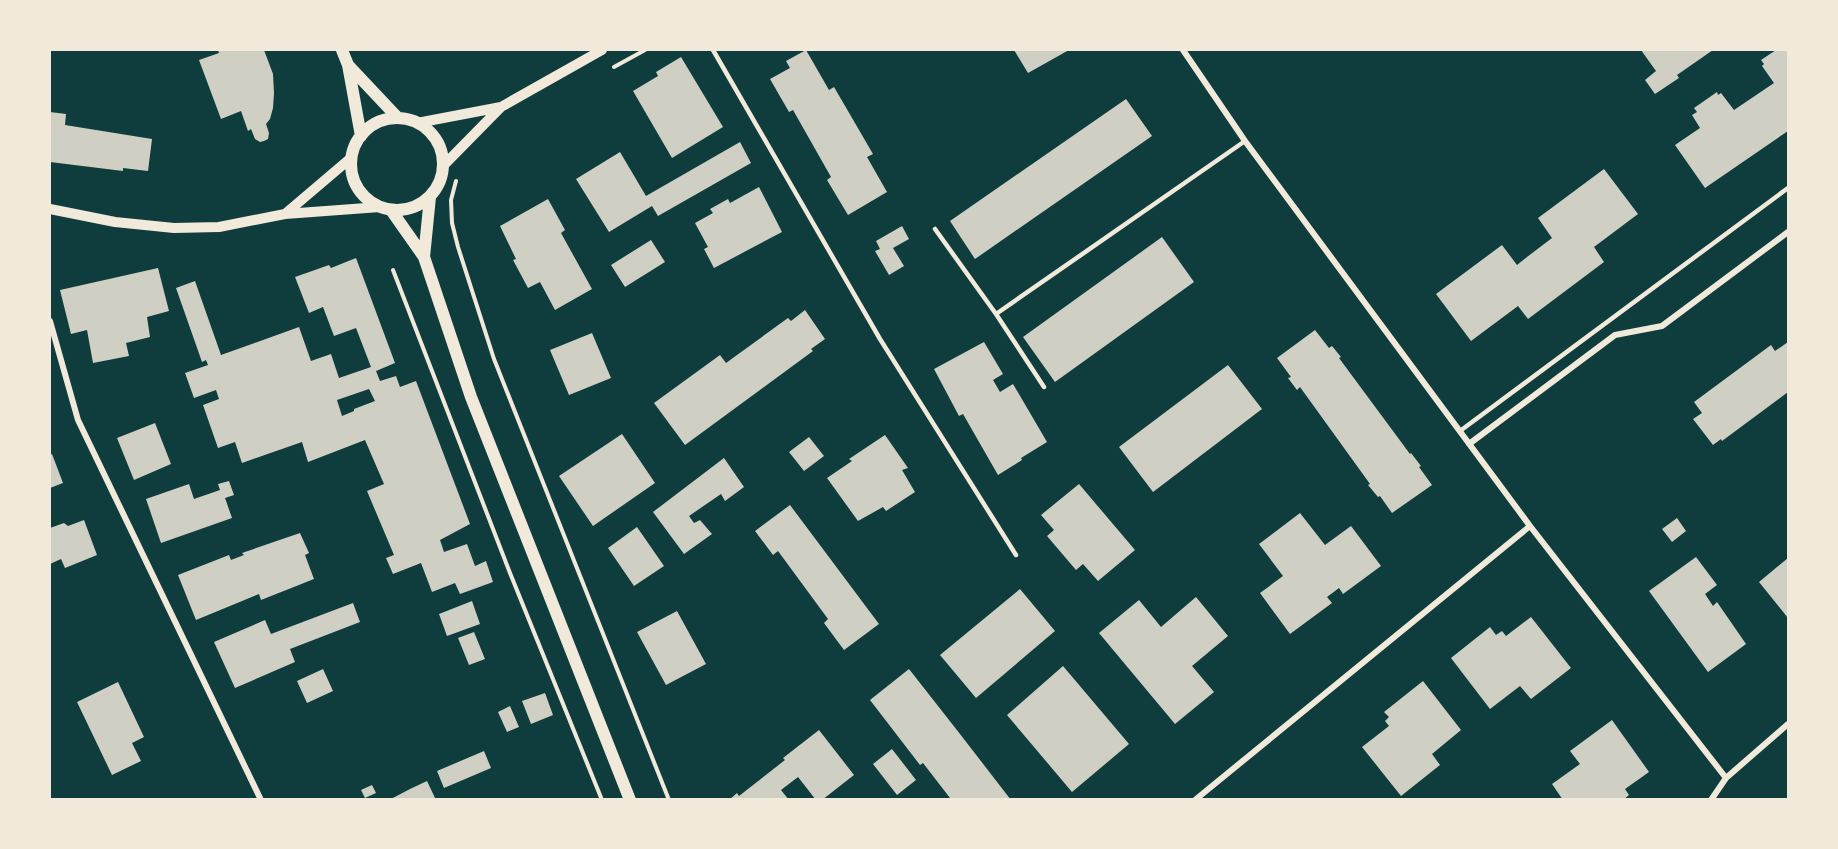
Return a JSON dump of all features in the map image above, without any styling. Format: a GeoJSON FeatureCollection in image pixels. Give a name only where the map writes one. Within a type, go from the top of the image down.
{"type":"FeatureCollection","features":[{"type":"Feature","properties":{"kind":"main road"},"geometry":{"type":"LineString","coordinates":[[342,50],[348,65],[361,136]]}},
{"type":"Feature","properties":{"kind":"main road"},"geometry":{"type":"LineString","coordinates":[[348,65],[398,118]]}},
{"type":"Feature","properties":{"kind":"main road"},"geometry":{"type":"LineString","coordinates":[[424,257],[430,197],[441,178],[442,153],[428,130],[417,123],[398,118],[384,120],[361,136],[352,157],[352,173],[357,187],[367,199],[386,209],[424,257],[471,397],[630,800]]}},
{"type":"Feature","properties":{"kind":"main road"},"geometry":{"type":"LineString","coordinates":[[386,209],[405,209],[418,205],[430,197]]}},
{"type":"Feature","properties":{"kind":"street"},"geometry":{"type":"LineString","coordinates":[[443,166],[501,107],[602,50]]}},
{"type":"Feature","properties":{"kind":"street"},"geometry":{"type":"LineString","coordinates":[[1183,50],[1245,141],[1530,526],[1726,778]]}},
{"type":"Feature","properties":{"kind":"street"},"geometry":{"type":"LineString","coordinates":[[417,123],[501,107]]}},
{"type":"Feature","properties":{"kind":"street"},"geometry":{"type":"LineString","coordinates":[[285,213],[352,157]]}},
{"type":"Feature","properties":{"kind":"street"},"geometry":{"type":"LineString","coordinates":[[50,209],[115,222],[174,228],[219,226],[285,213],[386,209]]}},
{"type":"Feature","properties":{"kind":"street"},"geometry":{"type":"LineString","coordinates":[[1469,444],[1615,335],[1662,326],[1788,232]]}},
{"type":"Feature","properties":{"kind":"street"},"geometry":{"type":"LineString","coordinates":[[50,321],[78,420],[261,800]]}},
{"type":"Feature","properties":{"kind":"street"},"geometry":{"type":"LineString","coordinates":[[1195,800],[1530,526]]}},
{"type":"Feature","properties":{"kind":"street"},"geometry":{"type":"LineString","coordinates":[[1711,800],[1726,778],[1788,724]]}},
{"type":"Feature","properties":{"kind":"lane"},"geometry":{"type":"LineString","coordinates":[[713,50],[880,339],[1016,555]]}},
{"type":"Feature","properties":{"kind":"lane"},"geometry":{"type":"LineString","coordinates":[[996,314],[1245,141]]}},
{"type":"Feature","properties":{"kind":"lane"},"geometry":{"type":"LineString","coordinates":[[1460,431],[1788,188]]}},
{"type":"Feature","properties":{"kind":"lane"},"geometry":{"type":"LineString","coordinates":[[935,229],[996,314],[1044,387]]}},
{"type":"Feature","properties":{"kind":"path"},"geometry":{"type":"LineString","coordinates":[[605,72],[645,50]]}},
{"type":"Feature","properties":{"kind":"path"},"geometry":{"type":"LineString","coordinates":[[463,172],[456,181],[452,200],[452,223],[474,297],[495,359],[669,800]]}},
{"type":"Feature","properties":{"kind":"path"},"geometry":{"type":"LineString","coordinates":[[393,270],[510,573],[602,800]]}},
{"type":"Feature","properties":{"kind":"building"},"geometry":{"type":"Polygon","coordinates":[[[218,50],[264,50],[273,74],[274,93],[273,108],[266,124],[268,139],[260,142],[255,139],[251,129],[248,131],[241,111],[221,119],[199,60],[219,53],[218,50]]]}},
{"type":"Feature","properties":{"kind":"building"},"geometry":{"type":"Polygon","coordinates":[[[806,50],[829,90],[834,87],[873,154],[867,157],[887,192],[848,215],[827,180],[831,177],[793,110],[789,112],[770,79],[790,68],[786,61],[806,50]]]}},
{"type":"Feature","properties":{"kind":"building"},"geometry":{"type":"Polygon","coordinates":[[[1014,50],[1069,50],[1028,73],[1014,50]]]}},
{"type":"Feature","properties":{"kind":"building"},"geometry":{"type":"Polygon","coordinates":[[[1641,50],[1713,50],[1677,75],[1679,78],[1655,94],[1645,80],[1656,71],[1641,50]]]}},
{"type":"Feature","properties":{"kind":"building"},"geometry":{"type":"Polygon","coordinates":[[[1776,50],[1788,50],[1788,131],[1705,188],[1675,145],[1700,128],[1692,115],[1697,112],[1694,108],[1717,92],[1718,95],[1721,93],[1734,110],[1774,83],[1762,66],[1764,64],[1761,60],[1776,50]]]}},
{"type":"Feature","properties":{"kind":"building"},"geometry":{"type":"Polygon","coordinates":[[[681,57],[723,127],[672,158],[633,91],[658,76],[656,72],[681,57]]]}},
{"type":"Feature","properties":{"kind":"building"},"geometry":{"type":"Polygon","coordinates":[[[1126,99],[1152,136],[975,259],[950,221],[1126,99]]]}},
{"type":"Feature","properties":{"kind":"building"},"geometry":{"type":"Polygon","coordinates":[[[50,112],[66,114],[65,125],[152,139],[148,171],[123,168],[123,171],[50,162],[50,112]]]}},
{"type":"Feature","properties":{"kind":"building"},"geometry":{"type":"Polygon","coordinates":[[[740,142],[751,163],[658,216],[652,206],[609,232],[576,179],[620,152],[646,196],[740,142]]]}},
{"type":"Feature","properties":{"kind":"building"},"geometry":{"type":"Polygon","coordinates":[[[1604,169],[1638,214],[1594,247],[1604,262],[1528,319],[1518,306],[1471,341],[1436,294],[1502,245],[1517,265],[1552,238],[1538,218],[1604,169]]]}},
{"type":"Feature","properties":{"kind":"building"},"geometry":{"type":"Polygon","coordinates":[[[759,187],[782,232],[714,268],[704,249],[708,247],[695,223],[713,213],[710,209],[728,199],[730,203],[759,187]]]}},
{"type":"Feature","properties":{"kind":"building"},"geometry":{"type":"Polygon","coordinates":[[[548,199],[565,230],[561,233],[592,289],[555,310],[540,282],[528,288],[513,260],[516,259],[500,226],[548,199]]]}},
{"type":"Feature","properties":{"kind":"building"},"geometry":{"type":"Polygon","coordinates":[[[902,226],[909,239],[893,248],[904,266],[889,275],[875,251],[880,249],[876,241],[902,226]]]}},
{"type":"Feature","properties":{"kind":"building"},"geometry":{"type":"Polygon","coordinates":[[[1162,237],[1194,282],[1055,382],[1023,337],[1162,237]]]}},
{"type":"Feature","properties":{"kind":"building"},"geometry":{"type":"Polygon","coordinates":[[[651,240],[665,262],[625,287],[611,265],[651,240]]]}},
{"type":"Feature","properties":{"kind":"building"},"geometry":{"type":"Polygon","coordinates":[[[356,258],[395,363],[376,371],[380,381],[396,376],[400,387],[416,381],[470,524],[440,540],[444,552],[467,544],[475,566],[486,561],[493,582],[460,594],[455,583],[432,592],[421,563],[393,574],[386,558],[394,555],[367,491],[384,484],[365,440],[308,462],[302,442],[242,463],[235,442],[218,448],[203,405],[219,399],[216,390],[194,398],[185,373],[208,365],[206,360],[202,362],[176,288],[195,281],[221,355],[299,327],[311,361],[331,354],[339,378],[371,367],[356,328],[334,336],[323,307],[309,313],[295,277],[329,265],[331,268],[356,258]],[[369,389],[337,400],[342,416],[375,401],[369,389]]]}},
{"type":"Feature","properties":{"kind":"building"},"geometry":{"type":"Polygon","coordinates":[[[158,268],[169,311],[147,317],[150,337],[126,343],[129,356],[93,363],[87,330],[71,334],[60,290],[158,268]]]}},
{"type":"Feature","properties":{"kind":"building"},"geometry":{"type":"Polygon","coordinates":[[[805,310],[825,339],[811,349],[813,351],[685,445],[654,403],[720,355],[726,363],[788,318],[791,321],[805,310]]]}},
{"type":"Feature","properties":{"kind":"building"},"geometry":{"type":"Polygon","coordinates":[[[1315,330],[1329,348],[1332,346],[1341,357],[1339,358],[1421,466],[1419,467],[1432,485],[1392,513],[1380,496],[1378,497],[1368,485],[1370,484],[1300,387],[1297,390],[1288,378],[1291,377],[1277,358],[1315,330]]]}},
{"type":"Feature","properties":{"kind":"building"},"geometry":{"type":"Polygon","coordinates":[[[592,333],[611,378],[569,395],[550,350],[592,333]]]}},
{"type":"Feature","properties":{"kind":"building"},"geometry":{"type":"Polygon","coordinates":[[[984,342],[1003,374],[993,380],[1000,392],[1013,384],[1047,442],[998,475],[963,414],[959,416],[934,369],[984,342]]]}},
{"type":"Feature","properties":{"kind":"building"},"geometry":{"type":"Polygon","coordinates":[[[1788,342],[1788,392],[1722,441],[1721,439],[1713,445],[1693,419],[1702,413],[1694,402],[1771,345],[1775,351],[1788,342]]]}},
{"type":"Feature","properties":{"kind":"building"},"geometry":{"type":"Polygon","coordinates":[[[1228,365],[1262,409],[1153,492],[1119,447],[1228,365]]]}},
{"type":"Feature","properties":{"kind":"building"},"geometry":{"type":"Polygon","coordinates":[[[155,423],[171,464],[134,480],[117,438],[155,423]]]}},
{"type":"Feature","properties":{"kind":"building"},"geometry":{"type":"Polygon","coordinates":[[[622,434],[655,483],[593,526],[559,476],[622,434]]]}},
{"type":"Feature","properties":{"kind":"building"},"geometry":{"type":"Polygon","coordinates":[[[885,435],[908,468],[902,470],[915,492],[886,511],[883,507],[858,521],[827,478],[852,461],[849,459],[885,435]]]}},
{"type":"Feature","properties":{"kind":"building"},"geometry":{"type":"Polygon","coordinates":[[[809,437],[824,456],[804,471],[789,452],[809,437]]]}},
{"type":"Feature","properties":{"kind":"building"},"geometry":{"type":"Polygon","coordinates":[[[52,454],[63,483],[50,488],[50,455],[52,454]]]}},
{"type":"Feature","properties":{"kind":"building"},"geometry":{"type":"Polygon","coordinates":[[[724,458],[744,487],[725,501],[721,494],[689,516],[694,523],[700,520],[712,534],[684,554],[653,512],[724,458]]]}},
{"type":"Feature","properties":{"kind":"building"},"geometry":{"type":"Polygon","coordinates":[[[229,481],[234,495],[225,498],[232,518],[161,543],[146,499],[189,484],[194,499],[220,490],[218,484],[229,481]]]}},
{"type":"Feature","properties":{"kind":"building"},"geometry":{"type":"Polygon","coordinates":[[[1079,484],[1135,550],[1098,581],[1083,564],[1076,570],[1047,536],[1054,530],[1041,515],[1079,484]]]}},
{"type":"Feature","properties":{"kind":"building"},"geometry":{"type":"Polygon","coordinates":[[[790,505],[879,624],[844,650],[824,623],[828,619],[778,551],[773,555],[755,531],[790,505]]]}},
{"type":"Feature","properties":{"kind":"building"},"geometry":{"type":"Polygon","coordinates":[[[1300,513],[1325,545],[1351,526],[1381,566],[1343,594],[1339,588],[1327,597],[1332,603],[1290,634],[1260,593],[1283,576],[1259,544],[1300,513]]]}},
{"type":"Feature","properties":{"kind":"building"},"geometry":{"type":"Polygon","coordinates":[[[1677,518],[1686,531],[1672,542],[1662,529],[1677,518]]]}},
{"type":"Feature","properties":{"kind":"building"},"geometry":{"type":"Polygon","coordinates":[[[84,520],[97,555],[65,568],[61,559],[50,564],[50,528],[64,523],[68,526],[84,520]]]}},
{"type":"Feature","properties":{"kind":"building"},"geometry":{"type":"Polygon","coordinates":[[[637,527],[664,566],[634,586],[608,548],[637,527]]]}},
{"type":"Feature","properties":{"kind":"building"},"geometry":{"type":"Polygon","coordinates":[[[300,533],[309,553],[305,555],[314,579],[261,600],[259,594],[196,620],[178,575],[229,555],[231,560],[244,555],[242,553],[300,533]]]}},
{"type":"Feature","properties":{"kind":"building"},"geometry":{"type":"Polygon","coordinates":[[[1696,557],[1717,585],[1705,594],[1713,606],[1717,602],[1746,644],[1708,672],[1649,591],[1696,557]]]}},
{"type":"Feature","properties":{"kind":"building"},"geometry":{"type":"Polygon","coordinates":[[[1788,558],[1788,618],[1759,582],[1788,558]]]}},
{"type":"Feature","properties":{"kind":"building"},"geometry":{"type":"Polygon","coordinates":[[[1020,589],[1055,631],[976,698],[940,655],[1020,589]]]}},
{"type":"Feature","properties":{"kind":"building"},"geometry":{"type":"Polygon","coordinates":[[[1196,597],[1228,636],[1192,666],[1214,692],[1175,724],[1099,633],[1139,600],[1161,627],[1196,597]]]}},
{"type":"Feature","properties":{"kind":"building"},"geometry":{"type":"Polygon","coordinates":[[[472,601],[480,624],[447,636],[439,614],[472,601]]]}},
{"type":"Feature","properties":{"kind":"building"},"geometry":{"type":"Polygon","coordinates":[[[353,603],[360,622],[290,649],[295,662],[235,688],[214,642],[265,620],[271,634],[353,603]]]}},
{"type":"Feature","properties":{"kind":"building"},"geometry":{"type":"Polygon","coordinates":[[[677,611],[706,664],[666,685],[637,632],[677,611]]]}},
{"type":"Feature","properties":{"kind":"building"},"geometry":{"type":"Polygon","coordinates":[[[1531,617],[1571,668],[1531,699],[1520,686],[1490,709],[1451,658],[1490,627],[1496,635],[1502,631],[1506,636],[1531,617]]]}},
{"type":"Feature","properties":{"kind":"building"},"geometry":{"type":"Polygon","coordinates":[[[474,632],[485,659],[469,665],[458,638],[474,632]]]}},
{"type":"Feature","properties":{"kind":"building"},"geometry":{"type":"Polygon","coordinates":[[[1063,666],[1129,744],[1072,792],[1007,715],[1063,666]]]}},
{"type":"Feature","properties":{"kind":"building"},"geometry":{"type":"Polygon","coordinates":[[[323,669],[333,691],[307,703],[297,681],[323,669]]]}},
{"type":"Feature","properties":{"kind":"building"},"geometry":{"type":"Polygon","coordinates":[[[909,669],[1011,800],[948,800],[950,798],[923,763],[920,765],[870,700],[909,669]]]}},
{"type":"Feature","properties":{"kind":"building"},"geometry":{"type":"Polygon","coordinates":[[[1423,681],[1461,730],[1432,754],[1440,765],[1401,796],[1362,747],[1389,726],[1385,721],[1389,717],[1384,712],[1423,681]]]}},
{"type":"Feature","properties":{"kind":"building"},"geometry":{"type":"Polygon","coordinates":[[[118,682],[144,737],[132,743],[141,761],[112,775],[77,702],[118,682]]]}},
{"type":"Feature","properties":{"kind":"building"},"geometry":{"type":"Polygon","coordinates":[[[545,693],[553,715],[531,724],[522,701],[545,693]]]}},
{"type":"Feature","properties":{"kind":"building"},"geometry":{"type":"Polygon","coordinates":[[[510,706],[519,727],[507,732],[498,712],[510,706]]]}},
{"type":"Feature","properties":{"kind":"building"},"geometry":{"type":"Polygon","coordinates":[[[1612,720],[1649,772],[1625,789],[1629,795],[1623,800],[1563,800],[1552,784],[1580,764],[1570,751],[1612,720]]]}},
{"type":"Feature","properties":{"kind":"building"},"geometry":{"type":"Polygon","coordinates":[[[819,730],[854,775],[822,800],[816,800],[798,777],[781,790],[789,800],[729,800],[737,793],[739,796],[819,730]]]}},
{"type":"Feature","properties":{"kind":"building"},"geometry":{"type":"Polygon","coordinates":[[[892,749],[916,780],[897,795],[873,764],[892,749]]]}},
{"type":"Feature","properties":{"kind":"building"},"geometry":{"type":"Polygon","coordinates":[[[484,751],[491,768],[444,788],[437,771],[484,751]]]}},
{"type":"Feature","properties":{"kind":"building"},"geometry":{"type":"Polygon","coordinates":[[[427,781],[436,800],[389,800],[410,789],[427,781]]]}},
{"type":"Feature","properties":{"kind":"building"},"geometry":{"type":"Polygon","coordinates":[[[372,785],[376,793],[365,798],[361,790],[372,785]]]}}]}
